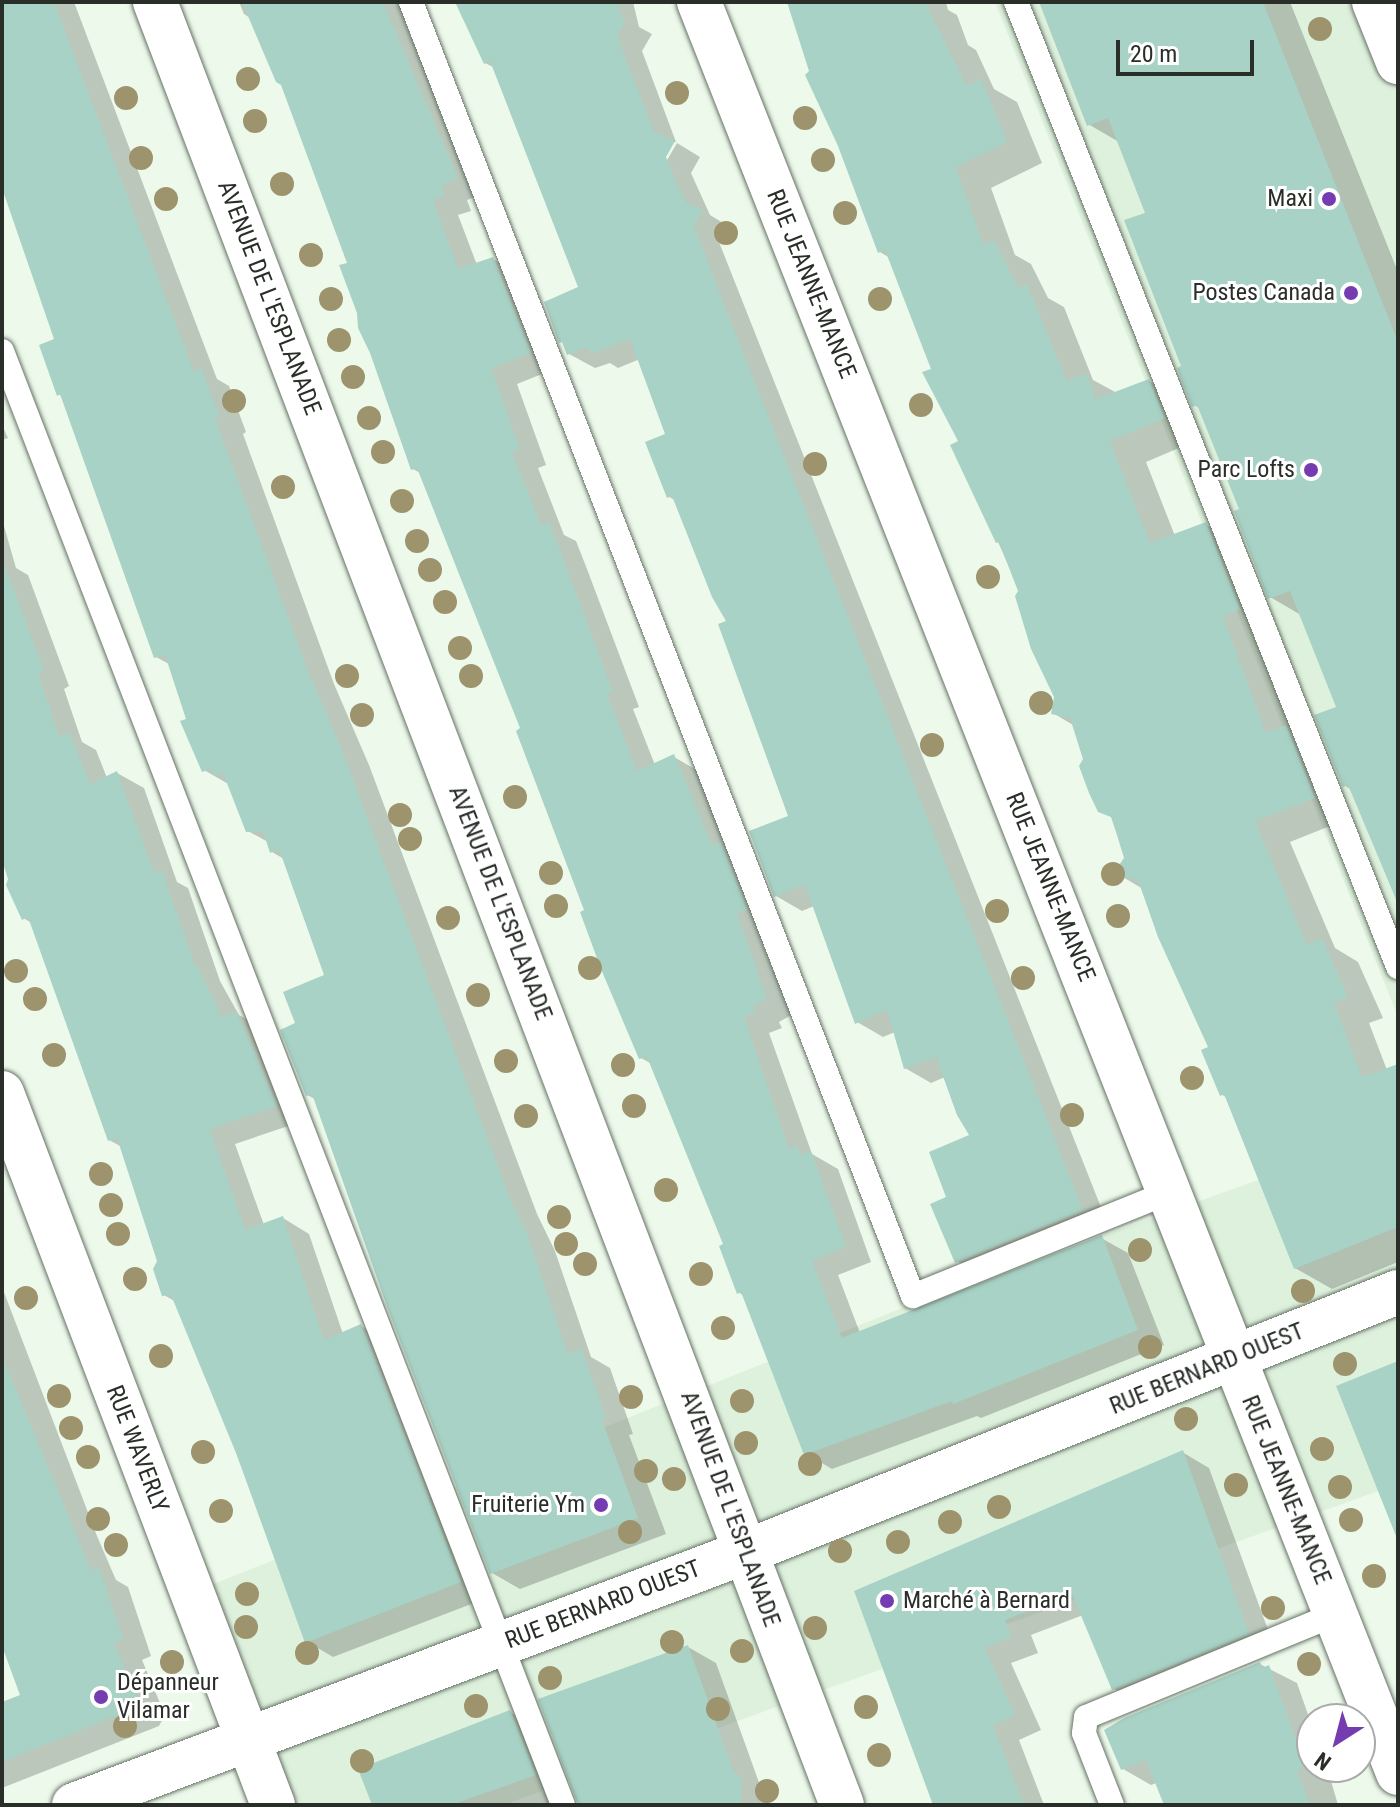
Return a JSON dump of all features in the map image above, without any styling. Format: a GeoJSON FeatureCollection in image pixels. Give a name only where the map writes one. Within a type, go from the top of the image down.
{"type":"FeatureCollection","features":[{"type":"Feature","properties":{"kind":"street","name":"AVENUE DE L'ESPLANADE"},"geometry":{"type":"LineString","coordinates":[[155,2],[748,1551],[842,1805]]}},
{"type":"Feature","properties":{"kind":"street","name":"RUE JEANNE-MANCE"},"geometry":{"type":"LineString","coordinates":[[699,2],[1171,1191],[1233,1359],[1398,1773]]}},
{"type":"Feature","properties":{"kind":"street"},"geometry":{"type":"LineString","coordinates":[[1374,2],[1398,62]]}},
{"type":"Feature","properties":{"kind":"street","name":"RUE WAVERLY"},"geometry":{"type":"LineString","coordinates":[[2,1093],[273,1805]]}},
{"type":"Feature","properties":{"kind":"street","name":"RUE BERNARD OUEST"},"geometry":{"type":"LineString","coordinates":[[74,1805],[748,1551],[1398,1292]]}},
{"type":"Feature","properties":{"kind":"lane"},"geometry":{"type":"LineString","coordinates":[[411,2],[913,1296],[1171,1191]]}},
{"type":"Feature","properties":{"kind":"lane"},"geometry":{"type":"LineString","coordinates":[[1016,2],[1398,967]]}},
{"type":"Feature","properties":{"kind":"lane"},"geometry":{"type":"LineString","coordinates":[[2,351],[563,1805]]}},
{"type":"Feature","properties":{"kind":"lane"},"geometry":{"type":"LineString","coordinates":[[1112,1805],[1084,1733],[1086,1717],[1336,1614]]}},
{"type":"Feature","properties":{"kind":"shaded area"},"geometry":{"type":"Polygon","coordinates":[[[995,2],[1398,2],[1398,1017],[995,2]]]}},
{"type":"Feature","properties":{"kind":"shaded area"},"geometry":{"type":"Polygon","coordinates":[[[1398,1130],[1398,1484],[503,1805],[268,1805],[184,1596],[912,1304],[1398,1130]]]}},
{"type":"Feature","properties":{"kind":"building"},"geometry":{"type":"Polygon","coordinates":[[[2,2],[54,2],[194,372],[201,367],[219,416],[215,418],[306,666],[340,745],[509,1196],[526,1231],[568,1354],[582,1349],[606,1418],[602,1420],[638,1518],[490,1574],[389,1312],[312,1094],[306,1096],[280,1030],[295,1023],[283,992],[324,975],[279,849],[270,853],[263,831],[246,832],[223,773],[214,776],[211,769],[202,772],[180,721],[186,719],[165,655],[154,658],[60,394],[57,396],[39,345],[54,339],[2,188],[2,2]]]}},
{"type":"Feature","properties":{"kind":"building"},"geometry":{"type":"Polygon","coordinates":[[[242,2],[383,2],[458,178],[441,185],[445,195],[433,200],[458,269],[493,257],[531,353],[491,368],[520,449],[512,453],[541,525],[549,523],[561,552],[613,692],[607,694],[637,771],[674,754],[712,845],[721,842],[747,909],[737,913],[767,999],[753,1006],[756,1012],[744,1017],[789,1149],[797,1146],[801,1155],[811,1151],[846,1247],[812,1260],[842,1338],[1102,1235],[1138,1330],[953,1404],[952,1401],[804,1455],[741,1292],[737,1294],[719,1246],[723,1244],[647,1057],[639,1059],[601,969],[580,912],[584,910],[516,731],[520,728],[417,468],[411,470],[370,353],[358,328],[357,313],[339,265],[347,263],[281,85],[276,82],[242,2]]]}},
{"type":"Feature","properties":{"kind":"building"},"geometry":{"type":"Polygon","coordinates":[[[455,2],[616,2],[625,22],[617,36],[654,132],[675,141],[666,157],[686,203],[703,209],[694,226],[1083,1210],[955,1263],[930,1204],[946,1197],[929,1152],[969,1135],[957,1115],[936,1057],[904,1069],[887,1010],[855,1024],[805,885],[774,897],[749,831],[788,816],[718,624],[726,621],[712,597],[672,496],[667,498],[645,442],[665,434],[630,339],[591,354],[588,347],[567,355],[562,342],[559,343],[544,302],[578,287],[490,61],[484,64],[455,2]]]}},
{"type":"Feature","properties":{"kind":"building"},"geometry":{"type":"Polygon","coordinates":[[[787,2],[925,2],[966,85],[981,79],[1007,142],[956,167],[983,244],[995,241],[1018,288],[1027,284],[1067,381],[1087,374],[1096,399],[1149,379],[1165,418],[1110,441],[1150,543],[1206,522],[1240,609],[1223,616],[1266,733],[1286,725],[1315,798],[1255,821],[1307,945],[1322,938],[1348,997],[1334,1003],[1362,1077],[1398,1064],[1398,1227],[1294,1269],[1224,1094],[1220,1096],[1201,1050],[1208,1047],[1158,937],[1138,880],[1113,874],[1124,858],[1111,817],[1098,812],[1089,793],[1079,766],[1083,759],[1070,718],[1051,714],[1054,697],[1031,649],[1015,596],[1018,591],[999,542],[996,543],[950,445],[958,441],[922,372],[931,369],[885,250],[878,253],[838,146],[805,75],[809,71],[787,2]]]}},
{"type":"Feature","properties":{"kind":"building"},"geometry":{"type":"Polygon","coordinates":[[[1039,2],[1263,2],[1398,342],[1398,904],[1348,785],[1343,787],[1314,715],[1336,707],[1290,591],[1268,599],[1234,511],[1239,509],[1197,405],[1192,407],[1177,368],[1181,366],[1124,220],[1145,213],[1108,118],[1087,126],[1039,2]]]}},
{"type":"Feature","properties":{"kind":"building"},"geometry":{"type":"Polygon","coordinates":[[[6,569],[44,671],[38,673],[59,736],[70,733],[90,784],[117,771],[154,873],[162,870],[195,966],[222,1017],[236,1011],[277,1106],[210,1129],[245,1230],[283,1216],[324,1340],[361,1324],[461,1582],[305,1643],[236,1453],[171,1295],[162,1296],[153,1269],[157,1261],[117,1138],[108,1141],[28,917],[22,920],[6,885],[8,879],[2,860],[2,570],[6,569]]]}},
{"type":"Feature","properties":{"kind":"building"},"geometry":{"type":"Polygon","coordinates":[[[2,1356],[91,1570],[99,1568],[123,1639],[114,1643],[136,1697],[130,1710],[2,1762],[2,1702],[20,1695],[2,1646],[2,1356]]]}},
{"type":"Feature","properties":{"kind":"building"},"geometry":{"type":"Polygon","coordinates":[[[1398,1361],[1398,1536],[1396,1536],[1336,1386],[1398,1361]]]}},
{"type":"Feature","properties":{"kind":"building"},"geometry":{"type":"Polygon","coordinates":[[[1183,1450],[1249,1634],[1112,1690],[1072,1594],[1005,1620],[1012,1637],[985,1648],[1015,1715],[993,1725],[1024,1805],[933,1805],[854,1591],[1183,1450]]]}},
{"type":"Feature","properties":{"kind":"building"},"geometry":{"type":"Polygon","coordinates":[[[688,1645],[733,1770],[742,1780],[740,1805],[578,1805],[538,1699],[688,1645]]]}},
{"type":"Feature","properties":{"kind":"building"},"geometry":{"type":"Polygon","coordinates":[[[1260,1662],[1262,1668],[1269,1665],[1296,1740],[1296,1783],[1302,1783],[1310,1805],[1164,1805],[1146,1760],[1121,1770],[1104,1730],[1124,1718],[1260,1662]]]}},
{"type":"Feature","properties":{"kind":"building"},"geometry":{"type":"Polygon","coordinates":[[[510,1710],[536,1775],[451,1805],[372,1805],[358,1769],[510,1710]]]}},
{"type":"Feature","properties":{"kind":"place","name":"Maxi"},"geometry":{"type":"Point","coordinates":[1329,199]}},
{"type":"Feature","properties":{"kind":"place","name":"Postes Canada"},"geometry":{"type":"Point","coordinates":[1351,293]}},
{"type":"Feature","properties":{"kind":"place","name":"Parc Lofts"},"geometry":{"type":"Point","coordinates":[1311,470]}},
{"type":"Feature","properties":{"kind":"place","name":"Fruiterie Ym"},"geometry":{"type":"Point","coordinates":[601,1505]}},
{"type":"Feature","properties":{"kind":"place","name":"Marché à Bernard"},"geometry":{"type":"Point","coordinates":[887,1601]}},
{"type":"Feature","properties":{"kind":"place","name":"Dépanneur Vilamar"},"geometry":{"type":"Point","coordinates":[101,1697]}}]}
